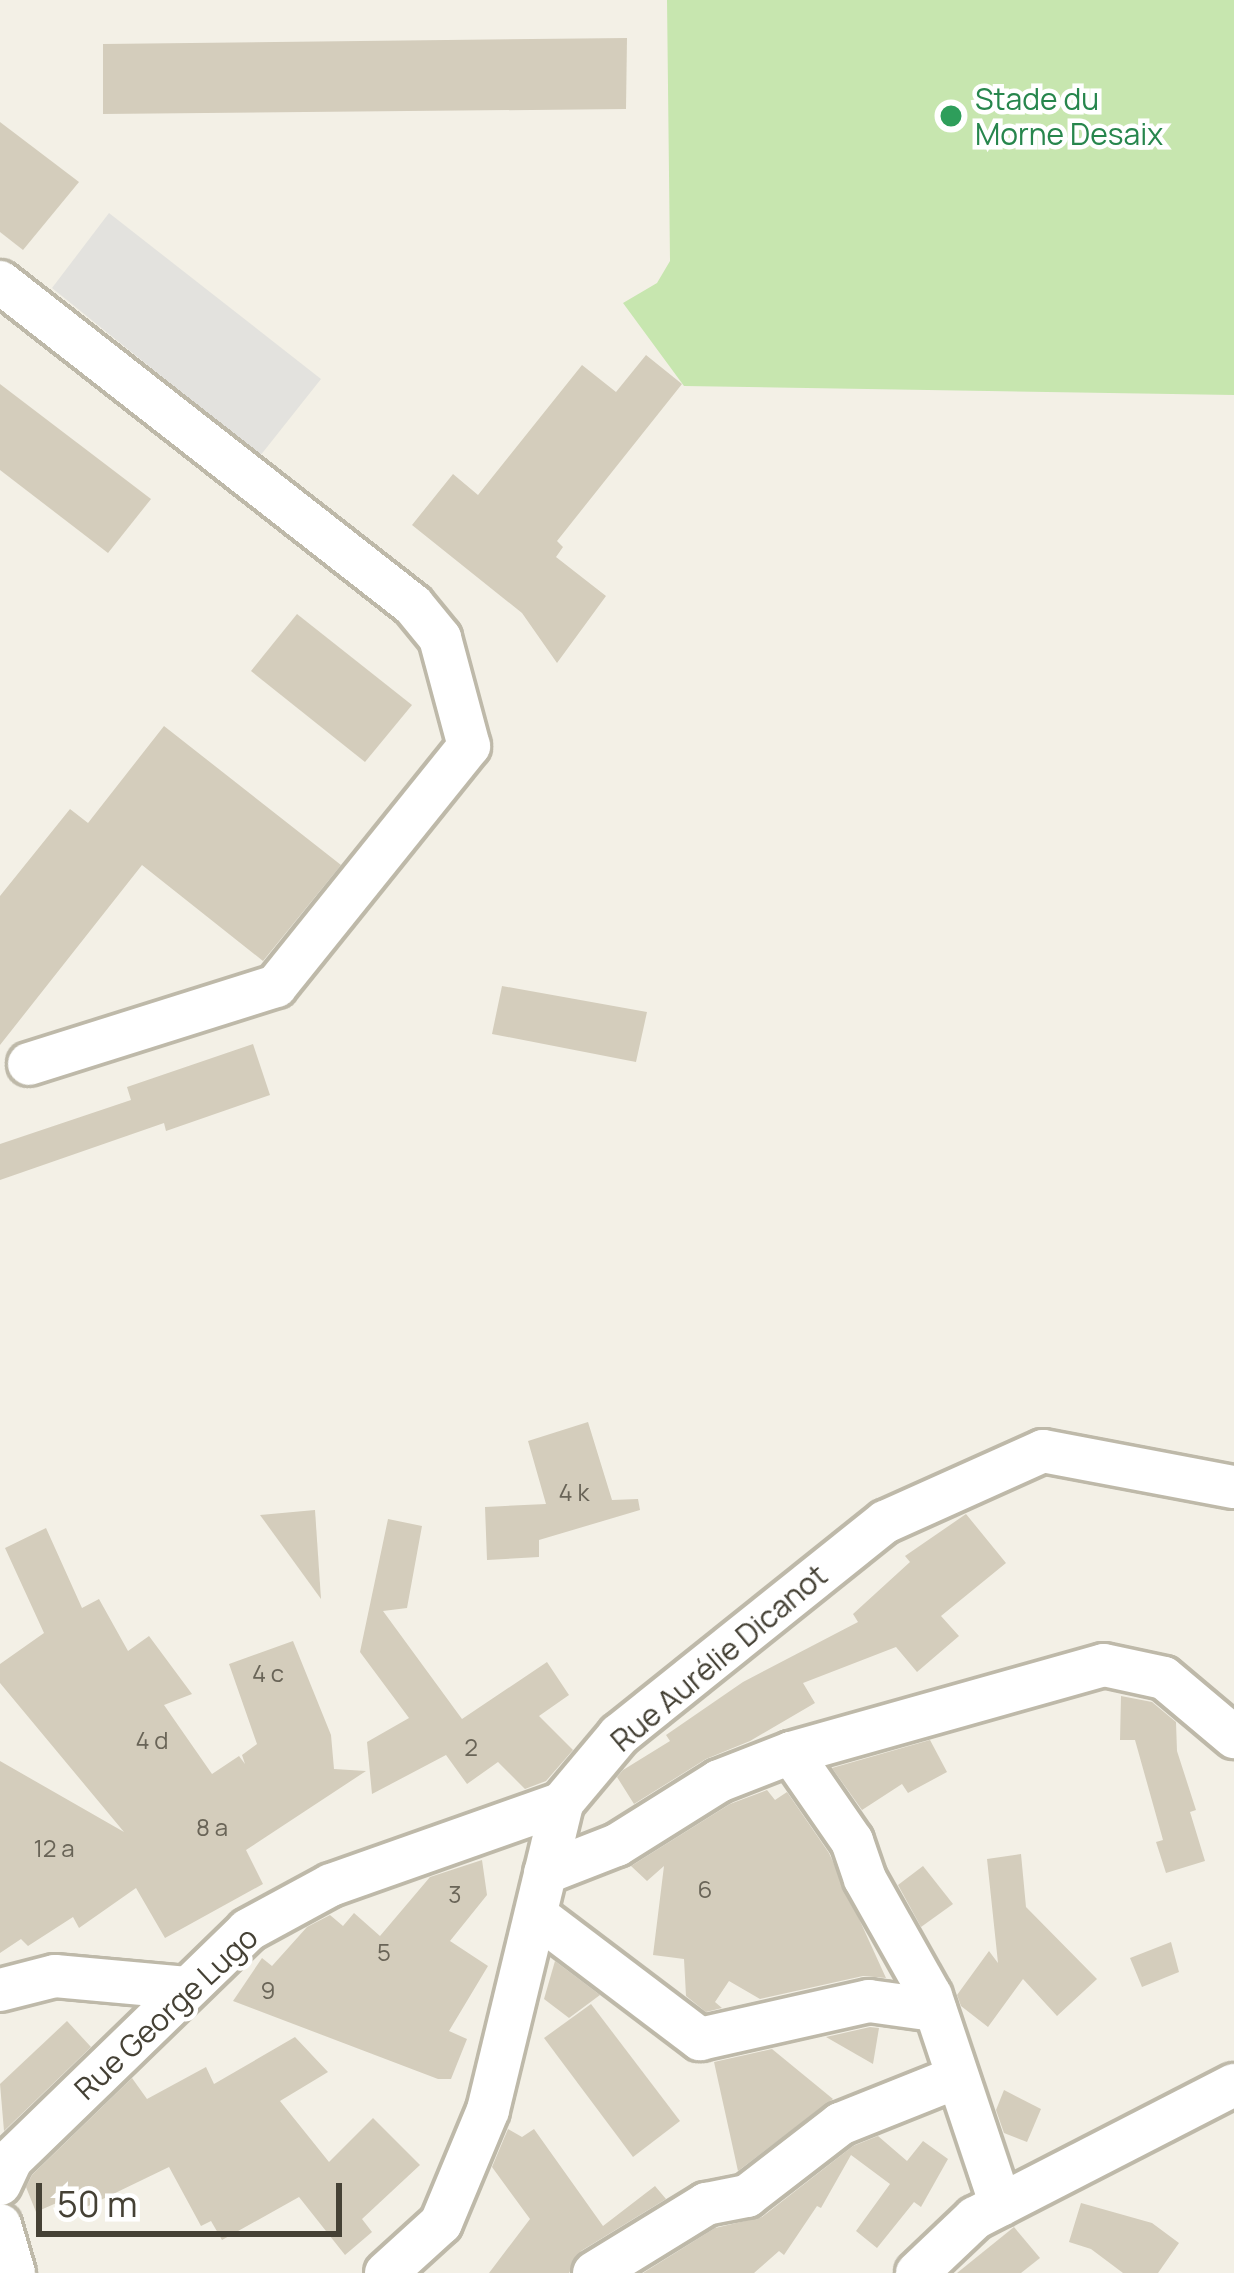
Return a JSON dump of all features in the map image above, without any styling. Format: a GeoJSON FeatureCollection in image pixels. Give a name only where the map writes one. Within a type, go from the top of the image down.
{"type":"FeatureCollection","features":[{"type":"Feature","properties":{"kind":"street"},"geometry":{"type":"LineString","coordinates":[[0,282],[413,605],[440,638],[469,746],[276,986],[29,1064]]}},
{"type":"Feature","properties":{"kind":"street","name":"Rue Aurélie Dicanot"},"geometry":{"type":"LineString","coordinates":[[386,2273],[441,2223],[488,2110],[562,1803],[619,1735],[885,1522],[1043,1451],[1234,1487]]}},
{"type":"Feature","properties":{"kind":"street"},"geometry":{"type":"LineString","coordinates":[[545,1873],[617,1844],[719,1781],[791,1753],[1104,1665],[1164,1678],[1234,1737]]}},
{"type":"Feature","properties":{"kind":"street"},"geometry":{"type":"LineString","coordinates":[[791,1753],[852,1841],[865,1879],[935,2010],[1001,2205]]}},
{"type":"Feature","properties":{"kind":"street","name":"Rue George Lugo"},"geometry":{"type":"LineString","coordinates":[[0,2184],[11,2160],[248,1930],[331,1885],[562,1803]]}},
{"type":"Feature","properties":{"kind":"street"},"geometry":{"type":"LineString","coordinates":[[536,1915],[700,2039],[869,2001],[935,2010]]}},
{"type":"Feature","properties":{"kind":"street"},"geometry":{"type":"LineString","coordinates":[[0,1990],[55,1976],[186,1988]]}},
{"type":"Feature","properties":{"kind":"street"},"geometry":{"type":"LineString","coordinates":[[594,2273],[706,2204],[747,2196],[840,2124],[956,2078]]}},
{"type":"Feature","properties":{"kind":"street"},"geometry":{"type":"LineString","coordinates":[[916,2273],[975,2218],[1234,2085]]}},
{"type":"Feature","properties":{"kind":"street"},"geometry":{"type":"LineString","coordinates":[[0,2225],[14,2273]]}},
{"type":"Feature","properties":{"kind":"green space","name":"Stade du Morne Desaix"},"geometry":{"type":"Polygon","coordinates":[[[667,0],[1234,0],[1234,395],[684,386],[623,303],[657,283],[670,261],[667,0]]]}},
{"type":"Feature","properties":{"kind":"shaded area"},"geometry":{"type":"Polygon","coordinates":[[[109,213],[321,379],[260,456],[52,288],[109,213]]]}},
{"type":"Feature","properties":{"kind":"building"},"geometry":{"type":"Polygon","coordinates":[[[627,38],[626,109],[103,114],[103,44],[627,38]]]}},
{"type":"Feature","properties":{"kind":"building"},"geometry":{"type":"Polygon","coordinates":[[[0,122],[79,182],[23,250],[0,232],[0,122]]]}},
{"type":"Feature","properties":{"kind":"building"},"geometry":{"type":"Polygon","coordinates":[[[646,355],[682,384],[557,541],[563,547],[556,557],[606,596],[557,663],[522,613],[412,525],[453,474],[478,495],[582,365],[616,392],[646,355]]]}},
{"type":"Feature","properties":{"kind":"building"},"geometry":{"type":"Polygon","coordinates":[[[0,384],[151,499],[108,553],[0,470],[0,384]]]}},
{"type":"Feature","properties":{"kind":"building"},"geometry":{"type":"Polygon","coordinates":[[[297,614],[412,705],[365,762],[251,671],[297,614]]]}},
{"type":"Feature","properties":{"kind":"building"},"geometry":{"type":"Polygon","coordinates":[[[164,726],[341,865],[263,961],[142,865],[0,1045],[0,896],[70,809],[88,823],[164,726]]]}},
{"type":"Feature","properties":{"kind":"building"},"geometry":{"type":"Polygon","coordinates":[[[502,986],[647,1012],[636,1062],[492,1034],[502,986]]]}},
{"type":"Feature","properties":{"kind":"building"},"geometry":{"type":"Polygon","coordinates":[[[253,1044],[270,1095],[166,1131],[164,1123],[0,1180],[0,1144],[131,1100],[127,1087],[253,1044]]]}},
{"type":"Feature","properties":{"kind":"building"},"geometry":{"type":"Polygon","coordinates":[[[588,1422],[612,1500],[638,1499],[640,1510],[539,1540],[539,1557],[487,1560],[485,1507],[546,1504],[528,1441],[588,1422]]]}},
{"type":"Feature","properties":{"kind":"building"},"geometry":{"type":"Polygon","coordinates":[[[315,1510],[321,1599],[260,1515],[315,1510]]]}},
{"type":"Feature","properties":{"kind":"building"},"geometry":{"type":"Polygon","coordinates":[[[966,1514],[1006,1563],[941,1616],[959,1636],[917,1672],[896,1647],[803,1683],[815,1703],[750,1741],[706,1759],[634,1804],[617,1777],[623,1770],[670,1741],[666,1735],[743,1682],[858,1622],[853,1614],[910,1562],[905,1556],[966,1514]]]}},
{"type":"Feature","properties":{"kind":"building"},"geometry":{"type":"Polygon","coordinates":[[[388,1519],[422,1526],[407,1608],[383,1611],[462,1719],[547,1662],[569,1695],[539,1716],[573,1750],[546,1781],[525,1789],[498,1762],[467,1784],[446,1755],[372,1794],[367,1742],[409,1718],[360,1652],[388,1519]]]}},
{"type":"Feature","properties":{"kind":"building"},"geometry":{"type":"Polygon","coordinates":[[[46,1528],[82,1608],[99,1599],[128,1651],[149,1636],[192,1694],[164,1705],[212,1774],[239,1756],[245,1764],[242,1755],[257,1744],[229,1664],[293,1641],[331,1735],[334,1769],[366,1771],[246,1850],[263,1884],[165,1938],[136,1888],[79,1928],[73,1917],[28,1946],[21,1939],[0,1953],[0,1761],[124,1832],[0,1683],[0,1664],[44,1633],[5,1548],[46,1528]]]}},
{"type":"Feature","properties":{"kind":"building"},"geometry":{"type":"Polygon","coordinates":[[[1121,1696],[1152,1702],[1176,1722],[1177,1751],[1196,1810],[1190,1812],[1205,1861],[1166,1873],[1156,1842],[1163,1840],[1135,1740],[1120,1740],[1121,1696]]]}},
{"type":"Feature","properties":{"kind":"building"},"geometry":{"type":"Polygon","coordinates":[[[930,1740],[947,1772],[908,1793],[902,1784],[862,1810],[832,1768],[930,1740]]]}},
{"type":"Feature","properties":{"kind":"building"},"geometry":{"type":"Polygon","coordinates":[[[767,1790],[775,1800],[787,1792],[829,1853],[886,1978],[863,1976],[760,1999],[729,1981],[715,2002],[722,2008],[706,2012],[686,1996],[684,1959],[653,1955],[664,1866],[647,1881],[631,1866],[730,1804],[767,1790]]]}},
{"type":"Feature","properties":{"kind":"building"},"geometry":{"type":"Polygon","coordinates":[[[1021,1854],[1026,1907],[1097,1979],[1057,2016],[1023,1979],[988,2027],[961,2006],[957,1995],[989,1951],[998,1963],[987,1859],[1021,1854]]]}},
{"type":"Feature","properties":{"kind":"building"},"geometry":{"type":"Polygon","coordinates":[[[482,1860],[487,1895],[450,1941],[488,1966],[449,2031],[467,2039],[451,2079],[438,2079],[233,2001],[262,1958],[272,1966],[307,1927],[330,1915],[343,1926],[354,1913],[380,1936],[430,1877],[482,1860]]]}},
{"type":"Feature","properties":{"kind":"building"},"geometry":{"type":"Polygon","coordinates":[[[923,1866],[953,1904],[921,1927],[898,1885],[923,1866]]]}},
{"type":"Feature","properties":{"kind":"building"},"geometry":{"type":"Polygon","coordinates":[[[1171,1942],[1179,1972],[1142,1987],[1130,1958],[1171,1942]]]}},
{"type":"Feature","properties":{"kind":"building"},"geometry":{"type":"Polygon","coordinates":[[[555,1961],[600,1995],[569,2018],[544,1999],[555,1961]]]}},
{"type":"Feature","properties":{"kind":"building"},"geometry":{"type":"Polygon","coordinates":[[[591,2004],[680,2121],[633,2157],[544,2038],[591,2004]]]}},
{"type":"Feature","properties":{"kind":"building"},"geometry":{"type":"Polygon","coordinates":[[[67,2021],[91,2047],[4,2131],[0,2084],[67,2021]]]}},
{"type":"Feature","properties":{"kind":"building"},"geometry":{"type":"Polygon","coordinates":[[[879,2028],[873,2064],[826,2037],[879,2028]]]}},
{"type":"Feature","properties":{"kind":"building"},"geometry":{"type":"Polygon","coordinates":[[[295,2037],[328,2072],[280,2101],[329,2162],[373,2118],[420,2165],[362,2219],[372,2232],[345,2255],[299,2197],[222,2240],[211,2221],[201,2226],[169,2167],[80,2210],[77,2194],[36,2212],[26,2187],[32,2175],[132,2078],[147,2099],[206,2067],[214,2084],[295,2037]]]}},
{"type":"Feature","properties":{"kind":"building"},"geometry":{"type":"Polygon","coordinates":[[[772,2049],[833,2099],[738,2171],[714,2062],[772,2049]]]}},
{"type":"Feature","properties":{"kind":"building"},"geometry":{"type":"Polygon","coordinates":[[[1004,2090],[1041,2109],[1027,2142],[1004,2133],[996,2110],[1004,2090]]]}},
{"type":"Feature","properties":{"kind":"building"},"geometry":{"type":"Polygon","coordinates":[[[508,2129],[522,2137],[534,2129],[603,2226],[655,2186],[666,2199],[581,2251],[569,2273],[489,2273],[530,2219],[492,2167],[508,2129]]]}},
{"type":"Feature","properties":{"kind":"building"},"geometry":{"type":"Polygon","coordinates":[[[878,2136],[907,2161],[923,2141],[948,2159],[921,2207],[914,2202],[877,2248],[856,2231],[890,2184],[851,2155],[821,2208],[817,2206],[784,2255],[779,2251],[754,2273],[643,2273],[715,2228],[762,2217],[853,2146],[878,2136]]]}},
{"type":"Feature","properties":{"kind":"building"},"geometry":{"type":"Polygon","coordinates":[[[1081,2203],[1152,2223],[1179,2243],[1158,2273],[1123,2273],[1091,2249],[1069,2242],[1081,2203]]]}},
{"type":"Feature","properties":{"kind":"building"},"geometry":{"type":"Polygon","coordinates":[[[1014,2227],[1040,2258],[1021,2273],[957,2273],[1014,2227]]]}},
{"type":"Feature","properties":{"kind":"place","name":"Stade du Morne Desaix"},"geometry":{"type":"Point","coordinates":[951,116]}}]}
